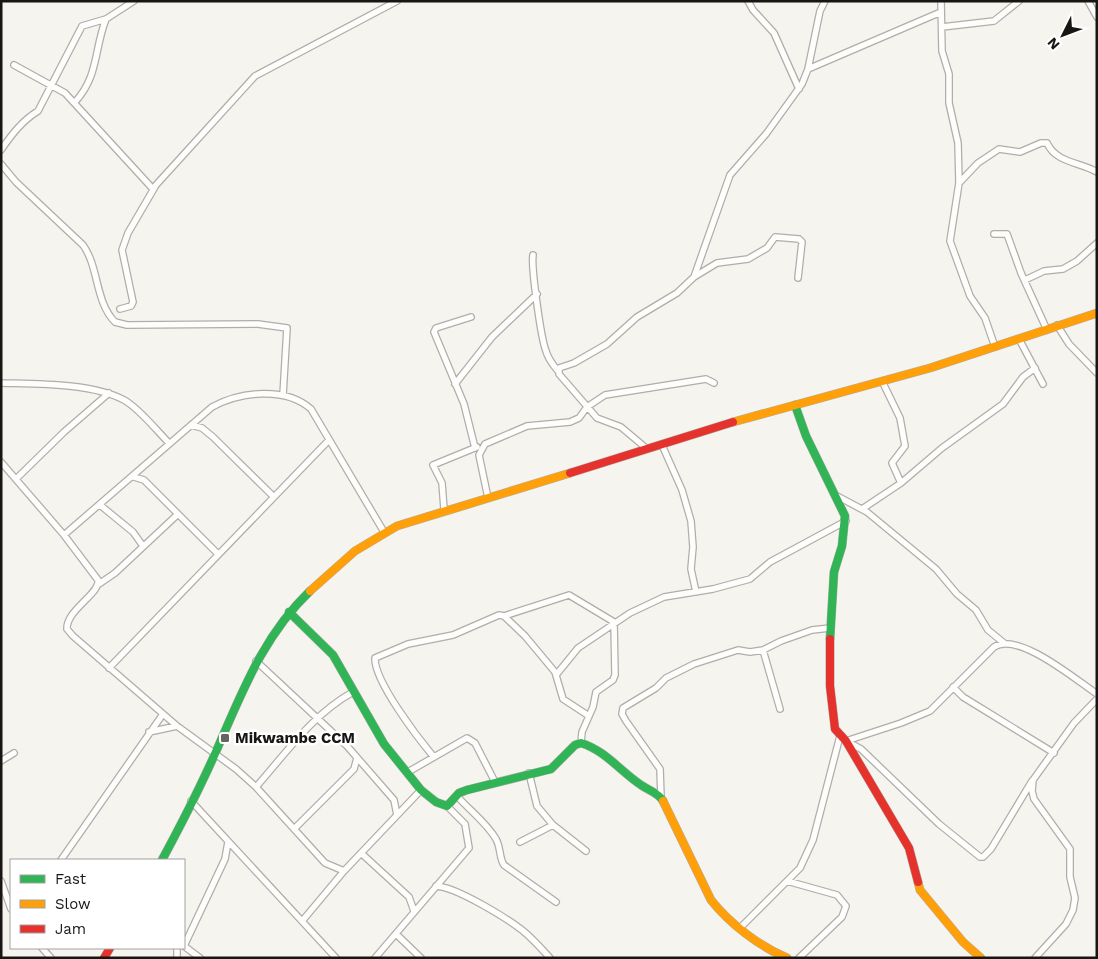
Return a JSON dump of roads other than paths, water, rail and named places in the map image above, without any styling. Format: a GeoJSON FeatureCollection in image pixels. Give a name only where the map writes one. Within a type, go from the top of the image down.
{"type":"FeatureCollection","features":[{"type":"Feature","properties":{"kind":"street"},"geometry":{"type":"LineString","coordinates":[[1,150],[14,131],[27,117],[38,111],[82,26],[106,20],[134,1]]}},
{"type":"Feature","properties":{"kind":"street"},"geometry":{"type":"LineString","coordinates":[[120,309],[131,306],[134,302],[122,250],[128,233],[153,189],[255,76],[397,1]]}},
{"type":"Feature","properties":{"kind":"street"},"geometry":{"type":"LineString","coordinates":[[748,1],[753,10],[774,33],[799,89]]}},
{"type":"Feature","properties":{"kind":"street"},"geometry":{"type":"LineString","coordinates":[[694,277],[730,175],[772,127],[799,89],[808,68],[820,11],[825,1]]}},
{"type":"Feature","properties":{"kind":"street"},"geometry":{"type":"LineString","coordinates":[[941,1],[943,58],[949,74],[949,103],[958,143],[959,183],[950,241],[970,296],[985,318],[995,347]]}},
{"type":"Feature","properties":{"kind":"street"},"geometry":{"type":"LineString","coordinates":[[942,27],[994,21],[1019,1]]}},
{"type":"Feature","properties":{"kind":"street"},"geometry":{"type":"LineString","coordinates":[[1088,1],[1097,17]]}},
{"type":"Feature","properties":{"kind":"street"},"geometry":{"type":"LineString","coordinates":[[808,68],[941,12]]}},
{"type":"Feature","properties":{"kind":"street"},"geometry":{"type":"LineString","coordinates":[[75,102],[84,92],[95,67],[106,20]]}},
{"type":"Feature","properties":{"kind":"street"},"geometry":{"type":"LineString","coordinates":[[14,65],[53,85],[75,102],[153,189]]}},
{"type":"Feature","properties":{"kind":"street"},"geometry":{"type":"LineString","coordinates":[[959,183],[978,163],[998,149],[1020,152],[1041,142],[1047,143],[1058,157],[1097,172]]}},
{"type":"Feature","properties":{"kind":"street"},"geometry":{"type":"LineString","coordinates":[[1,164],[16,182],[83,245],[88,253],[104,304],[115,322],[127,325],[258,324],[287,328],[283,395]]}},
{"type":"Feature","properties":{"kind":"street"},"geometry":{"type":"LineString","coordinates":[[994,234],[1007,234],[1047,330]]}},
{"type":"Feature","properties":{"kind":"street"},"geometry":{"type":"LineString","coordinates":[[558,371],[561,366],[574,363],[608,344],[637,316],[677,293],[694,277],[718,264],[748,259],[768,248],[775,237],[799,239],[802,242],[798,278]]}},
{"type":"Feature","properties":{"kind":"street"},"geometry":{"type":"LineString","coordinates":[[1025,280],[1044,271],[1063,269],[1077,262],[1097,243]]}},
{"type":"Feature","properties":{"kind":"street"},"geometry":{"type":"LineString","coordinates":[[533,255],[545,348],[549,360],[597,418],[621,427],[646,448]]}},
{"type":"Feature","properties":{"kind":"street"},"geometry":{"type":"LineString","coordinates":[[455,384],[492,337],[537,294]]}},
{"type":"Feature","properties":{"kind":"street"},"geometry":{"type":"LineString","coordinates":[[162,859],[214,754],[256,661],[271,635],[289,612],[353,554],[384,532],[444,509],[488,498],[712,428],[882,381],[995,347],[1097,313]]}},
{"type":"Feature","properties":{"kind":"street"},"geometry":{"type":"LineString","coordinates":[[471,317],[436,328],[434,332],[464,404],[475,448]]}},
{"type":"Feature","properties":{"kind":"street"},"geometry":{"type":"LineString","coordinates":[[1057,325],[1069,344],[1097,372]]}},
{"type":"Feature","properties":{"kind":"street"},"geometry":{"type":"LineString","coordinates":[[1019,339],[1043,384]]}},
{"type":"Feature","properties":{"kind":"street"},"geometry":{"type":"LineString","coordinates":[[862,509],[901,483],[942,448],[1003,404],[1024,376],[1035,368]]}},
{"type":"Feature","properties":{"kind":"street"},"geometry":{"type":"LineString","coordinates":[[444,509],[442,483],[434,465],[527,426],[570,422],[579,418],[587,408],[605,396],[706,378],[714,383]]}},
{"type":"Feature","properties":{"kind":"street"},"geometry":{"type":"LineString","coordinates":[[882,381],[900,418],[905,446],[892,466],[901,483]]}},
{"type":"Feature","properties":{"kind":"street"},"geometry":{"type":"LineString","coordinates":[[1,383],[77,388],[109,394],[126,401],[169,443]]}},
{"type":"Feature","properties":{"kind":"street"},"geometry":{"type":"LineString","coordinates":[[16,479],[64,432],[109,394]]}},
{"type":"Feature","properties":{"kind":"street"},"geometry":{"type":"LineString","coordinates":[[64,535],[134,477],[192,424],[224,401],[245,395],[283,395],[302,401],[310,409],[384,532]]}},
{"type":"Feature","properties":{"kind":"street"},"geometry":{"type":"LineString","coordinates":[[795,405],[806,436],[837,496],[846,521],[842,546],[834,572],[830,628],[833,723],[883,801],[909,848],[920,890],[962,942],[981,958]]}},
{"type":"Feature","properties":{"kind":"street"},"geometry":{"type":"LineString","coordinates":[[192,424],[202,428],[274,497]]}},
{"type":"Feature","properties":{"kind":"street"},"geometry":{"type":"LineString","coordinates":[[109,668],[329,440]]}},
{"type":"Feature","properties":{"kind":"street"},"geometry":{"type":"LineString","coordinates":[[484,445],[479,453],[479,464],[488,498]]}},
{"type":"Feature","properties":{"kind":"street"},"geometry":{"type":"LineString","coordinates":[[662,445],[682,490],[691,521],[693,547],[691,569],[696,592]]}},
{"type":"Feature","properties":{"kind":"street"},"geometry":{"type":"LineString","coordinates":[[1,462],[93,571],[99,584]]}},
{"type":"Feature","properties":{"kind":"street"},"geometry":{"type":"LineString","coordinates":[[143,468],[144,480]]}},
{"type":"Feature","properties":{"kind":"street"},"geometry":{"type":"LineString","coordinates":[[134,477],[144,480],[177,515],[218,553]]}},
{"type":"Feature","properties":{"kind":"street"},"geometry":{"type":"LineString","coordinates":[[837,496],[862,509],[936,569],[957,594],[976,610],[988,630],[1004,643],[1035,652],[1097,694]]}},
{"type":"Feature","properties":{"kind":"street"},"geometry":{"type":"LineString","coordinates":[[100,505],[133,532],[143,546]]}},
{"type":"Feature","properties":{"kind":"street"},"geometry":{"type":"LineString","coordinates":[[177,515],[115,573],[99,584],[69,619],[68,629],[109,668],[177,726],[236,769],[256,787],[325,863],[344,871]]}},
{"type":"Feature","properties":{"kind":"street"},"geometry":{"type":"LineString","coordinates":[[556,675],[575,651],[614,622],[664,597],[714,589],[752,578],[770,562],[846,521]]}},
{"type":"Feature","properties":{"kind":"street"},"geometry":{"type":"LineString","coordinates":[[433,756],[401,714],[377,669],[375,658],[408,644],[453,634],[499,615],[504,616],[570,595],[614,622]]}},
{"type":"Feature","properties":{"kind":"street"},"geometry":{"type":"LineString","coordinates":[[289,612],[333,654],[384,744],[421,790],[436,802],[447,806],[465,824],[469,848],[375,958]]}},
{"type":"Feature","properties":{"kind":"street"},"geometry":{"type":"LineString","coordinates":[[504,616],[525,636],[556,675],[561,697],[589,716]]}},
{"type":"Feature","properties":{"kind":"street"},"geometry":{"type":"LineString","coordinates":[[581,743],[582,732],[596,692],[613,680],[615,675],[614,622]]}},
{"type":"Feature","properties":{"kind":"street"},"geometry":{"type":"LineString","coordinates":[[787,958],[775,953],[719,910],[704,889],[661,797],[660,769],[622,714],[623,708],[656,688],[666,678],[694,664],[738,650],[754,652],[763,650],[781,641],[812,630],[830,628]]}},
{"type":"Feature","properties":{"kind":"street"},"geometry":{"type":"LineString","coordinates":[[843,739],[927,712],[938,705],[953,687],[994,647],[1004,643]]}},
{"type":"Feature","properties":{"kind":"street"},"geometry":{"type":"LineString","coordinates":[[763,650],[780,709]]}},
{"type":"Feature","properties":{"kind":"street"},"geometry":{"type":"LineString","coordinates":[[256,661],[318,717],[357,758],[394,800],[397,815]]}},
{"type":"Feature","properties":{"kind":"street"},"geometry":{"type":"LineString","coordinates":[[953,687],[963,697],[1054,753]]}},
{"type":"Feature","properties":{"kind":"street"},"geometry":{"type":"LineString","coordinates":[[256,787],[318,717],[332,705],[353,692]]}},
{"type":"Feature","properties":{"kind":"street"},"geometry":{"type":"LineString","coordinates":[[843,739],[855,744],[867,754],[940,824],[980,857],[985,856],[991,849],[1033,780],[1074,723],[1097,699]]}},
{"type":"Feature","properties":{"kind":"street"},"geometry":{"type":"LineString","coordinates":[[62,859],[163,714]]}},
{"type":"Feature","properties":{"kind":"street"},"geometry":{"type":"LineString","coordinates":[[150,732],[177,726]]}},
{"type":"Feature","properties":{"kind":"street"},"geometry":{"type":"LineString","coordinates":[[408,772],[467,738],[471,739],[478,747],[494,782]]}},
{"type":"Feature","properties":{"kind":"street"},"geometry":{"type":"LineString","coordinates":[[740,927],[800,868],[813,840],[843,739]]}},
{"type":"Feature","properties":{"kind":"street"},"geometry":{"type":"LineString","coordinates":[[581,743],[606,754],[635,782],[661,797]]}},
{"type":"Feature","properties":{"kind":"street"},"geometry":{"type":"LineString","coordinates":[[447,806],[457,796],[477,786],[551,769],[566,752],[581,743]]}},
{"type":"Feature","properties":{"kind":"street"},"geometry":{"type":"LineString","coordinates":[[1,761],[14,753]]}},
{"type":"Feature","properties":{"kind":"street"},"geometry":{"type":"LineString","coordinates":[[294,829],[354,769],[357,758]]}},
{"type":"Feature","properties":{"kind":"street"},"geometry":{"type":"LineString","coordinates":[[529,773],[537,806],[553,825],[586,851]]}},
{"type":"Feature","properties":{"kind":"street"},"geometry":{"type":"LineString","coordinates":[[1033,780],[1032,791],[1034,799],[1070,849],[1070,877],[1075,898],[1073,910],[1066,924],[1035,958]]}},
{"type":"Feature","properties":{"kind":"street"},"geometry":{"type":"LineString","coordinates":[[302,920],[344,871],[421,790]]}},
{"type":"Feature","properties":{"kind":"street"},"geometry":{"type":"LineString","coordinates":[[457,796],[494,836],[500,846],[504,865],[556,902]]}},
{"type":"Feature","properties":{"kind":"street"},"geometry":{"type":"LineString","coordinates":[[1021,799],[1034,799]]}},
{"type":"Feature","properties":{"kind":"street"},"geometry":{"type":"LineString","coordinates":[[394,800],[407,804]]}},
{"type":"Feature","properties":{"kind":"street"},"geometry":{"type":"LineString","coordinates":[[191,801],[335,957]]}},
{"type":"Feature","properties":{"kind":"street"},"geometry":{"type":"LineString","coordinates":[[520,842],[553,825]]}},
{"type":"Feature","properties":{"kind":"street"},"geometry":{"type":"LineString","coordinates":[[185,944],[225,859],[228,842]]}},
{"type":"Feature","properties":{"kind":"street"},"geometry":{"type":"LineString","coordinates":[[361,853],[411,900],[414,911]]}},
{"type":"Feature","properties":{"kind":"street"},"geometry":{"type":"LineString","coordinates":[[1,881],[10,906]]}},
{"type":"Feature","properties":{"kind":"street"},"geometry":{"type":"LineString","coordinates":[[787,881],[837,895],[846,906],[842,917],[799,958]]}},
{"type":"Feature","properties":{"kind":"street"},"geometry":{"type":"LineString","coordinates":[[436,886],[457,892],[515,925],[534,940],[550,958]]}},
{"type":"Feature","properties":{"kind":"street"},"geometry":{"type":"LineString","coordinates":[[411,900],[424,900]]}},
{"type":"Feature","properties":{"kind":"street"},"geometry":{"type":"LineString","coordinates":[[396,934],[421,958]]}},
{"type":"Feature","properties":{"kind":"street"},"geometry":{"type":"LineString","coordinates":[[185,947],[200,958]]}},
{"type":"Feature","properties":{"kind":"place","name":"Mikwambe CCM"},"geometry":{"type":"Point","coordinates":[225,738]}}]}
